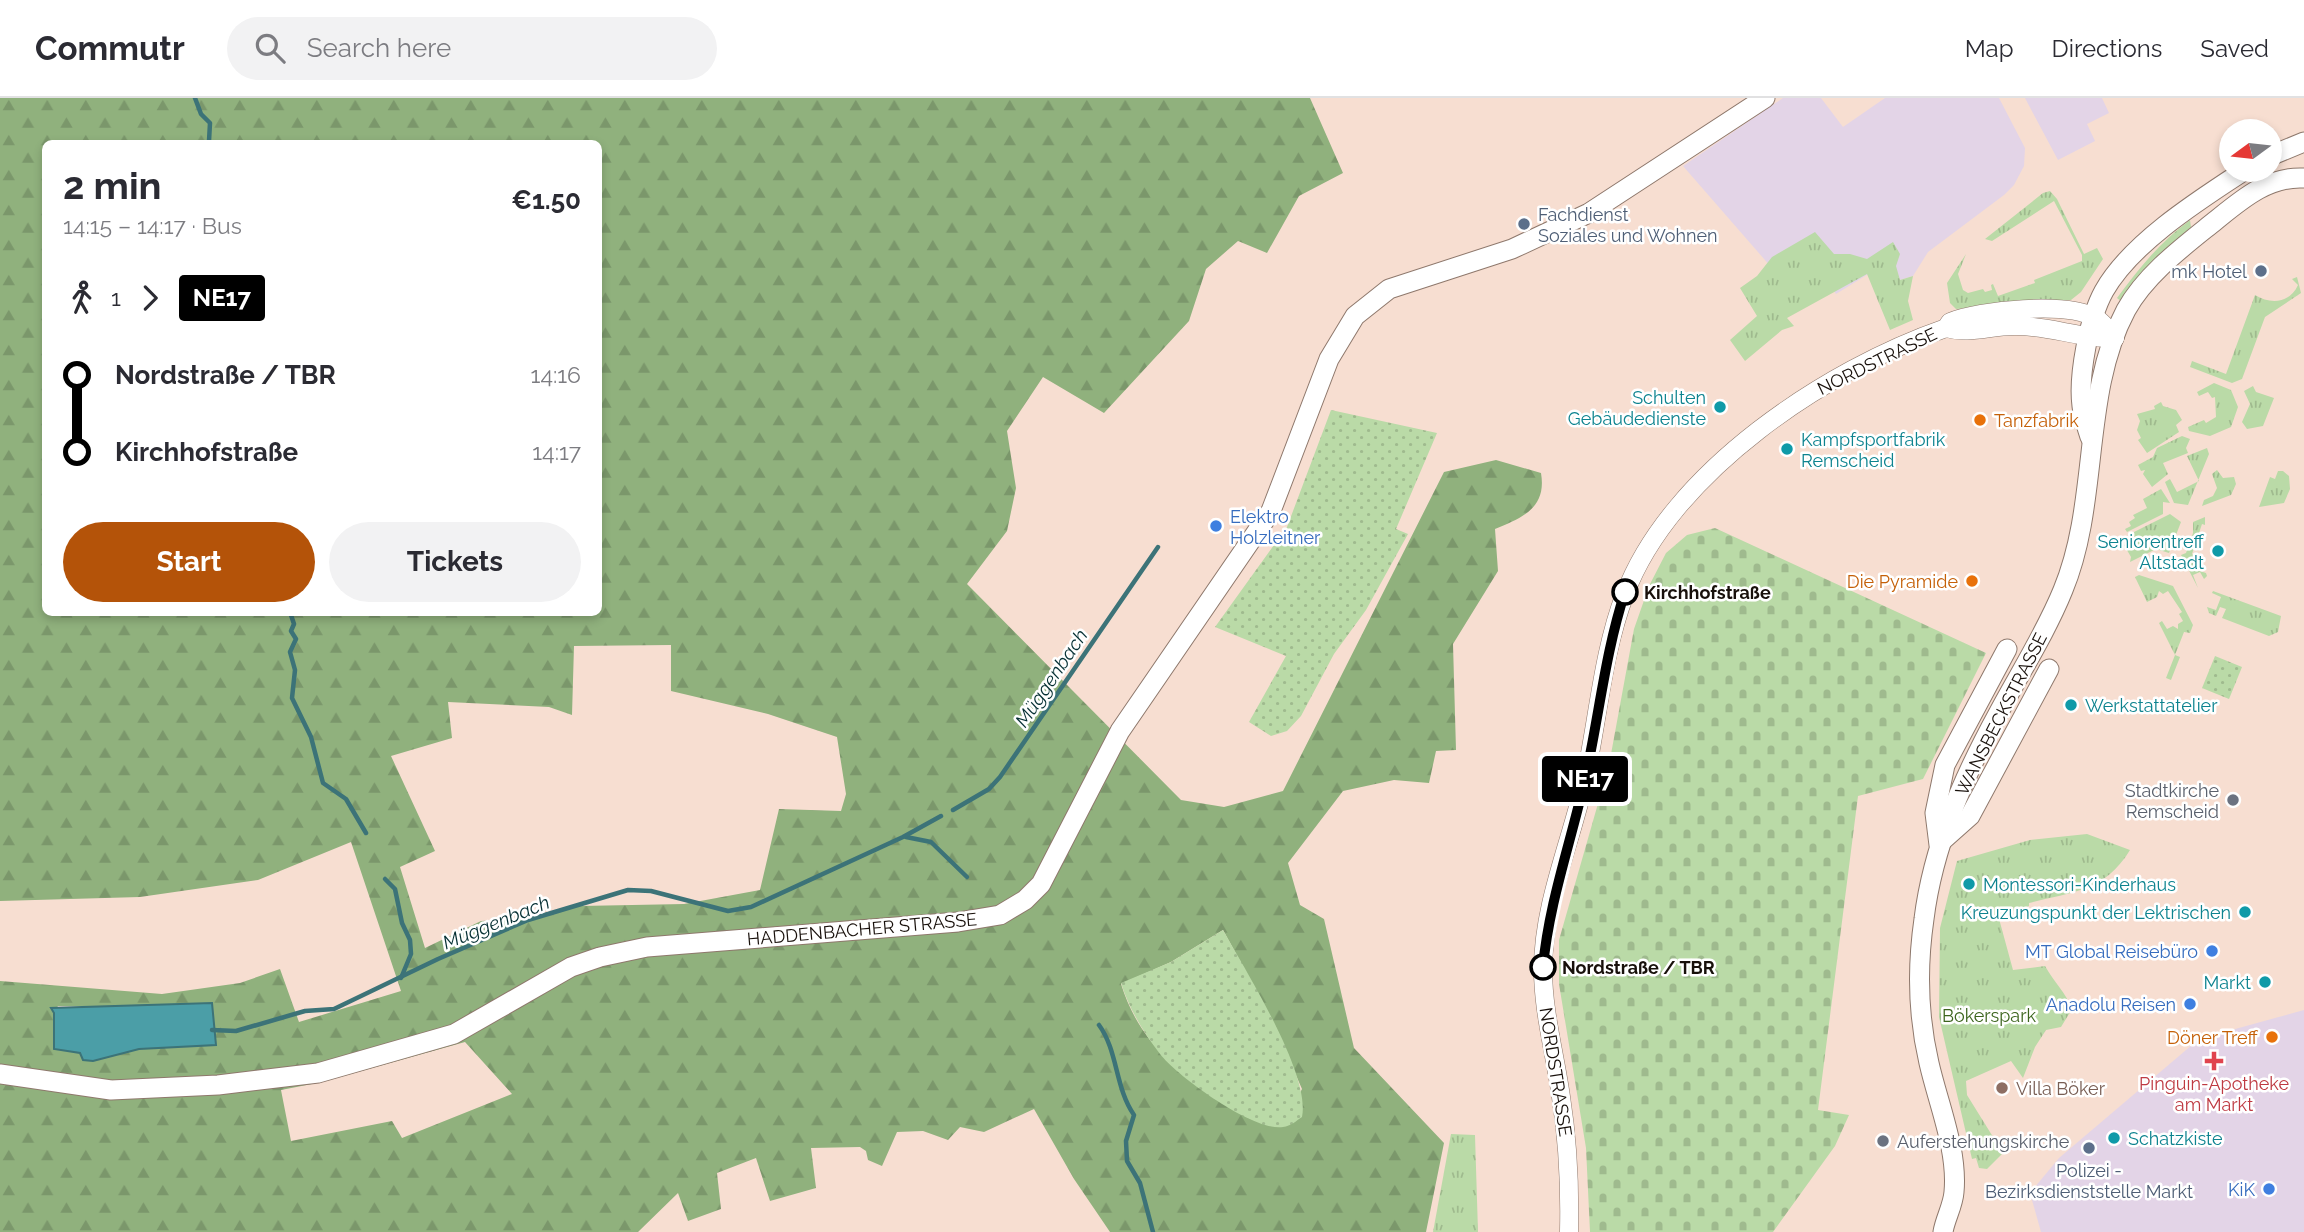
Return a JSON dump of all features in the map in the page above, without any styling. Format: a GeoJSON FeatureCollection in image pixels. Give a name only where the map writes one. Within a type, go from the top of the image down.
{"type":"FeatureCollection","features":[{"type":"Feature","properties":{"kind":"main road","name":"HADDENBACHER STRASSE"},"geometry":{"type":"LineString","coordinates":[[0,1074],[111,1090],[218,1085],[296,1077],[375,1058],[454,1034],[558,972],[600,957],[674,945],[958,922],[987,918],[1012,910],[1041,884],[1121,731],[1266,520],[1282,488],[1333,350],[1355,316],[1390,289],[1489,258],[1565,225],[1765,98]]}},
{"type":"Feature","properties":{"kind":"main road"},"geometry":{"type":"LineString","coordinates":[[2282,151],[2304,142]]}},
{"type":"Feature","properties":{"kind":"main road"},"geometry":{"type":"LineString","coordinates":[[2115,338],[2127,309],[2143,288],[2189,242],[2265,185],[2291,177],[2304,178]]}},
{"type":"Feature","properties":{"kind":"main road"},"geometry":{"type":"LineString","coordinates":[[2090,339],[2103,293],[2136,252],[2182,212],[2227,182]]}},
{"type":"Feature","properties":{"kind":"main road","name":"WANSBECKSTRASSE"},"geometry":{"type":"LineString","coordinates":[[1943,1232],[1954,1192],[1952,1159],[1928,1060],[1920,996],[1924,918],[1941,845],[1979,749],[2063,589],[2083,521],[2092,445],[2115,338]]}},
{"type":"Feature","properties":{"kind":"main road","name":"WANSBECKSTRASSE"},"geometry":{"type":"LineString","coordinates":[[2090,339],[2083,363],[2082,406],[2092,445]]}},
{"type":"Feature","properties":{"kind":"main road"},"geometry":{"type":"LineString","coordinates":[[1941,845],[1936,813],[1945,765],[2007,649]]}},
{"type":"Feature","properties":{"kind":"main road"},"geometry":{"type":"LineString","coordinates":[[1941,845],[1970,816],[2049,669]]}},
{"type":"Feature","properties":{"kind":"street","name":"NORDSTRASSE"},"geometry":{"type":"LineString","coordinates":[[1569,1232],[1567,1135],[1544,1000],[1543,967],[1553,904],[1582,792],[1612,639],[1625,592],[1651,545],[1674,514],[1752,436],[1830,380],[1946,328],[1957,320],[2018,310],[2062,310],[2096,318]]}},
{"type":"Feature","properties":{"kind":"street"},"geometry":{"type":"LineString","coordinates":[[2096,318],[2115,338]]}},
{"type":"Feature","properties":{"kind":"street","name":"NORDSTRASSE"},"geometry":{"type":"LineString","coordinates":[[1946,328],[1960,332],[2016,326],[2090,339],[2115,338]]}},
{"type":"Feature","properties":{"kind":"shaded area"},"geometry":{"type":"Polygon","coordinates":[[[1783,98],[1821,98],[1843,127],[1885,98],[1999,98],[2025,148],[2024,166],[2014,185],[2004,195],[1928,252],[1913,276],[1900,280],[1891,260],[1836,294],[1808,253],[1778,275],[1683,166],[1783,98]]]}},
{"type":"Feature","properties":{"kind":"shaded area"},"geometry":{"type":"Polygon","coordinates":[[[2025,98],[2102,98],[2109,113],[2087,124],[2095,141],[2058,160],[2025,98]]]}},
{"type":"Feature","properties":{"kind":"shaded area"},"geometry":{"type":"Polygon","coordinates":[[[2304,1010],[2304,1232],[2041,1232],[2030,1193],[2059,1158],[2199,1039],[2304,1010]]]}},
{"type":"Feature","properties":{"kind":"green space"},"geometry":{"type":"Polygon","coordinates":[[[0,98],[1310,98],[1343,173],[1299,196],[1267,253],[1238,241],[1206,269],[1189,321],[1104,413],[1043,377],[1007,431],[1016,488],[1007,531],[967,584],[1181,800],[1224,807],[1283,791],[1444,472],[1496,460],[1541,473],[1542,485],[1536,503],[1523,516],[1495,529],[1498,571],[1453,644],[1456,750],[1436,751],[1429,783],[1394,780],[1343,791],[1288,863],[1300,905],[1324,919],[1354,1048],[1444,1143],[1426,1232],[1110,1232],[1074,1179],[1034,1109],[984,1132],[960,1127],[948,1140],[923,1131],[897,1132],[882,1166],[868,1160],[866,1151],[860,1147],[811,1148],[816,1188],[770,1201],[756,1158],[717,1173],[721,1209],[688,1221],[678,1193],[638,1232],[0,1232],[0,981],[162,994],[240,983],[280,969],[299,1022],[401,991],[351,842],[258,880],[140,897],[0,901],[0,98]],[[671,645],[574,646],[572,715],[549,707],[448,702],[452,738],[391,756],[435,851],[400,867],[425,948],[481,921],[532,918],[580,906],[684,904],[760,890],[779,809],[841,811],[846,794],[837,737],[768,714],[671,691],[671,645]],[[1223,930],[1171,962],[1121,984],[1146,1035],[1170,1062],[1230,1108],[1263,1123],[1282,1127],[1302,1089],[1270,1016],[1223,930]],[[58,1006],[54,1012],[54,1048],[80,1053],[93,1061],[139,1049],[215,1045],[153,1007],[58,1006]],[[465,1042],[322,1082],[281,1090],[291,1141],[392,1121],[402,1138],[512,1094],[465,1042]]]}},
{"type":"Feature","properties":{"kind":"green space"},"geometry":{"type":"Polygon","coordinates":[[[2050,191],[2057,199],[2084,254],[2097,248],[2103,259],[2081,292],[2071,300],[1956,309],[1950,303],[1947,283],[1966,254],[1958,274],[1963,290],[1968,293],[1983,289],[1985,292],[1992,290],[1993,284],[1998,296],[2035,283],[2034,280],[2082,261],[2082,255],[2054,201],[1992,241],[1985,239],[2043,193],[2050,191]]]}},
{"type":"Feature","properties":{"kind":"green space"},"geometry":{"type":"Polygon","coordinates":[[[2190,220],[2191,227],[2166,250],[2123,303],[2117,298],[2150,256],[2190,220]]]}},
{"type":"Feature","properties":{"kind":"green space"},"geometry":{"type":"Polygon","coordinates":[[[1815,232],[1834,254],[1850,254],[1867,259],[1893,242],[1900,254],[1896,266],[1900,280],[1913,276],[1908,301],[1913,320],[1890,330],[1867,274],[1787,318],[1794,326],[1782,330],[1745,361],[1730,340],[1757,316],[1740,288],[1757,276],[1772,257],[1815,232]]]}},
{"type":"Feature","properties":{"kind":"green space"},"geometry":{"type":"Polygon","coordinates":[[[2297,277],[2301,293],[2265,317],[2242,379],[2232,383],[2190,367],[2192,361],[2226,374],[2255,295],[2274,301],[2285,299],[2295,291],[2298,285],[2292,279],[2297,277]]]}},
{"type":"Feature","properties":{"kind":"green space"},"geometry":{"type":"Polygon","coordinates":[[[2214,383],[2231,390],[2238,407],[2231,427],[2210,436],[2189,431],[2188,427],[2204,420],[2206,423],[2216,417],[2215,397],[2212,398],[2208,392],[2199,396],[2197,392],[2214,383]]]}},
{"type":"Feature","properties":{"kind":"green space"},"geometry":{"type":"Polygon","coordinates":[[[2253,386],[2256,392],[2274,398],[2263,426],[2247,429],[2242,422],[2250,404],[2244,391],[2253,386]]]}},
{"type":"Feature","properties":{"kind":"green space"},"geometry":{"type":"Polygon","coordinates":[[[2161,402],[2163,406],[2176,410],[2182,420],[2176,425],[2179,432],[2147,453],[2138,440],[2141,438],[2137,430],[2140,421],[2137,414],[2155,409],[2154,406],[2161,402]]]}},
{"type":"Feature","properties":{"kind":"green space"},"geometry":{"type":"Polygon","coordinates":[[[1331,410],[1437,433],[1396,529],[1408,534],[1366,610],[1334,654],[1301,716],[1287,731],[1271,736],[1249,722],[1286,656],[1215,627],[1287,527],[1331,410]]]}},
{"type":"Feature","properties":{"kind":"green space"},"geometry":{"type":"Polygon","coordinates":[[[2182,436],[2190,439],[2186,448],[2188,453],[2163,463],[2168,474],[2152,487],[2143,474],[2145,470],[2141,471],[2138,465],[2153,457],[2157,448],[2182,436]]]}},
{"type":"Feature","properties":{"kind":"green space"},"geometry":{"type":"Polygon","coordinates":[[[2207,448],[2209,454],[2198,480],[2187,456],[2207,448]]]}},
{"type":"Feature","properties":{"kind":"green space"},"geometry":{"type":"Polygon","coordinates":[[[2217,470],[2223,478],[2234,477],[2236,484],[2231,495],[2202,506],[2204,500],[2213,496],[2217,488],[2212,474],[2217,470]]]}},
{"type":"Feature","properties":{"kind":"green space"},"geometry":{"type":"Polygon","coordinates":[[[2278,471],[2289,476],[2290,489],[2284,503],[2259,507],[2270,477],[2275,479],[2278,471]]]}},
{"type":"Feature","properties":{"kind":"green space"},"geometry":{"type":"Polygon","coordinates":[[[2170,479],[2177,492],[2198,482],[2188,505],[2174,503],[2165,482],[2170,479]]]}},
{"type":"Feature","properties":{"kind":"green space"},"geometry":{"type":"Polygon","coordinates":[[[2161,489],[2170,503],[2163,502],[2163,514],[2127,532],[2125,529],[2131,526],[2129,522],[2135,518],[2133,515],[2147,508],[2143,499],[2161,489]]]}},
{"type":"Feature","properties":{"kind":"green space"},"geometry":{"type":"Polygon","coordinates":[[[2170,514],[2181,522],[2169,553],[2156,549],[2130,562],[2131,557],[2124,545],[2131,541],[2128,535],[2170,514]]]}},
{"type":"Feature","properties":{"kind":"green space"},"geometry":{"type":"Polygon","coordinates":[[[2205,517],[2205,525],[2202,524],[2192,554],[2195,556],[2193,563],[2197,570],[2207,576],[2204,579],[2200,572],[2193,575],[2198,588],[2181,555],[2186,553],[2193,533],[2193,522],[2205,517]]]}},
{"type":"Feature","properties":{"kind":"green space"},"geometry":{"type":"Polygon","coordinates":[[[1715,528],[1986,653],[1923,779],[1858,796],[1818,1110],[1849,1115],[1835,1146],[1773,1232],[1590,1232],[1586,1148],[1559,984],[1559,940],[1609,765],[1634,629],[1649,586],[1666,553],[1687,535],[1715,528]]]}},
{"type":"Feature","properties":{"kind":"green space"},"geometry":{"type":"Polygon","coordinates":[[[2139,575],[2173,586],[2193,625],[2190,633],[2184,632],[2175,655],[2159,623],[2162,621],[2167,629],[2173,626],[2178,629],[2178,624],[2183,621],[2179,614],[2182,612],[2168,591],[2163,594],[2159,591],[2157,597],[2147,602],[2135,577],[2139,575]]]}},
{"type":"Feature","properties":{"kind":"green space"},"geometry":{"type":"Polygon","coordinates":[[[2213,591],[2281,616],[2278,632],[2269,636],[2222,618],[2226,609],[2220,607],[2216,616],[2209,613],[2207,607],[2216,610],[2221,597],[2212,593],[2213,591]]]}},
{"type":"Feature","properties":{"kind":"green space"},"geometry":{"type":"Polygon","coordinates":[[[2175,655],[2180,657],[2171,680],[2166,678],[2175,655]]]}},
{"type":"Feature","properties":{"kind":"green space"},"geometry":{"type":"Polygon","coordinates":[[[2215,656],[2242,667],[2229,699],[2202,688],[2215,656]]]}},
{"type":"Feature","properties":{"kind":"green space","name":"Bökerspark"},"geometry":{"type":"Polygon","coordinates":[[[2087,834],[2130,850],[2109,875],[2097,883],[1998,915],[2013,970],[2045,966],[2072,1009],[2061,1027],[2046,1030],[2035,1047],[2023,1078],[2011,1061],[1966,1081],[1967,1095],[2003,1153],[1987,1169],[1979,1168],[1976,1158],[1972,1159],[1939,1017],[1940,928],[1957,861],[2030,840],[2087,834]]]}},
{"type":"Feature","properties":{"kind":"green space"},"geometry":{"type":"Polygon","coordinates":[[[1223,930],[1274,1022],[1297,1075],[1302,1098],[1302,1117],[1283,1127],[1254,1121],[1236,1112],[1183,1076],[1169,1064],[1148,1038],[1124,993],[1121,983],[1171,962],[1223,930]]]}},
{"type":"Feature","properties":{"kind":"green space"},"geometry":{"type":"Polygon","coordinates":[[[1451,1134],[1475,1135],[1478,1232],[1433,1232],[1451,1134]]]}},
{"type":"Feature","properties":{"kind":"water"},"geometry":{"type":"Polygon","coordinates":[[[212,1003],[216,1045],[139,1049],[93,1061],[83,1060],[80,1053],[54,1049],[54,1013],[51,1008],[212,1003]]]}},
{"type":"Feature","properties":{"kind":"waterway"},"geometry":{"type":"LineString","coordinates":[[195,98],[201,114],[210,123],[209,140]]}},
{"type":"Feature","properties":{"kind":"waterway","name":"Müggenbach"},"geometry":{"type":"LineString","coordinates":[[953,810],[989,789],[1000,777],[1158,547]]}},
{"type":"Feature","properties":{"kind":"waterway"},"geometry":{"type":"LineString","coordinates":[[291,616],[294,624],[291,631],[296,639],[290,652],[295,670],[292,698],[311,737],[323,783],[346,799],[366,833]]}},
{"type":"Feature","properties":{"kind":"waterway","name":"Müggenbach"},"geometry":{"type":"LineString","coordinates":[[212,1030],[236,1031],[305,1011],[334,1009],[528,920],[628,890],[651,891],[728,911],[751,907],[903,837],[941,816]]}},
{"type":"Feature","properties":{"kind":"waterway"},"geometry":{"type":"LineString","coordinates":[[906,837],[931,842],[967,877]]}},
{"type":"Feature","properties":{"kind":"waterway"},"geometry":{"type":"LineString","coordinates":[[385,879],[395,889],[402,923],[410,940],[411,954],[401,978]]}},
{"type":"Feature","properties":{"kind":"waterway"},"geometry":{"type":"LineString","coordinates":[[1099,1025],[1110,1046],[1123,1093],[1134,1115],[1126,1141],[1127,1161],[1140,1183],[1153,1232]]}},
{"type":"Feature","properties":{"kind":"bus line","name":"NE17"},"geometry":{"type":"LineString","coordinates":[[1543,967],[1553,904],[1582,792],[1612,639],[1625,592]]}},
{"type":"Feature","properties":{"kind":"place","name":"Fachdienst Soziales und Wohnen"},"geometry":{"type":"Point","coordinates":[1524,224]}},
{"type":"Feature","properties":{"kind":"place","name":"mk Hotel"},"geometry":{"type":"Point","coordinates":[2261,271]}},
{"type":"Feature","properties":{"kind":"place","name":"Schulten Gebäudedienste"},"geometry":{"type":"Point","coordinates":[1720,407]}},
{"type":"Feature","properties":{"kind":"place","name":"Tanzfabrik"},"geometry":{"type":"Point","coordinates":[1980,420]}},
{"type":"Feature","properties":{"kind":"place","name":"Kampfsportfabrik Remscheid"},"geometry":{"type":"Point","coordinates":[1787,449]}},
{"type":"Feature","properties":{"kind":"place","name":"Elektro Holzleitner"},"geometry":{"type":"Point","coordinates":[1216,526]}},
{"type":"Feature","properties":{"kind":"place","name":"Seniorentreff Altstadt"},"geometry":{"type":"Point","coordinates":[2218,551]}},
{"type":"Feature","properties":{"kind":"place","name":"Die Pyramide"},"geometry":{"type":"Point","coordinates":[1972,581]}},
{"type":"Feature","properties":{"kind":"place","name":"Kirchhofstraße"},"geometry":{"type":"Point","coordinates":[1625,592]}},
{"type":"Feature","properties":{"kind":"place","name":"Werkstattatelier"},"geometry":{"type":"Point","coordinates":[2071,705]}},
{"type":"Feature","properties":{"kind":"place","name":"Stadtkirche Remscheid"},"geometry":{"type":"Point","coordinates":[2233,800]}},
{"type":"Feature","properties":{"kind":"place","name":"Montessori-Kinderhaus"},"geometry":{"type":"Point","coordinates":[1969,884]}},
{"type":"Feature","properties":{"kind":"place","name":"Kreuzungspunkt der Lektrischen"},"geometry":{"type":"Point","coordinates":[2245,912]}},
{"type":"Feature","properties":{"kind":"place","name":"MT Global Reisebüro"},"geometry":{"type":"Point","coordinates":[2212,951]}},
{"type":"Feature","properties":{"kind":"place","name":"Nordstraße / TBR"},"geometry":{"type":"Point","coordinates":[1543,967]}},
{"type":"Feature","properties":{"kind":"place","name":"Markt"},"geometry":{"type":"Point","coordinates":[2265,982]}},
{"type":"Feature","properties":{"kind":"place","name":"Anadolu Reisen"},"geometry":{"type":"Point","coordinates":[2190,1004]}},
{"type":"Feature","properties":{"kind":"place","name":"Döner Treff"},"geometry":{"type":"Point","coordinates":[2272,1037]}},
{"type":"Feature","properties":{"kind":"place","name":"Pinguin-Apotheke am Markt"},"geometry":{"type":"Point","coordinates":[2214,1061]}},
{"type":"Feature","properties":{"kind":"place","name":"Villa Böker"},"geometry":{"type":"Point","coordinates":[2002,1088]}},
{"type":"Feature","properties":{"kind":"place","name":"Schatzkiste"},"geometry":{"type":"Point","coordinates":[2114,1138]}},
{"type":"Feature","properties":{"kind":"place","name":"Auferstehungskirche"},"geometry":{"type":"Point","coordinates":[1883,1141]}},
{"type":"Feature","properties":{"kind":"place","name":"Polizei - Bezirksdienststelle Markt"},"geometry":{"type":"Point","coordinates":[2089,1148]}},
{"type":"Feature","properties":{"kind":"place","name":"KiK"},"geometry":{"type":"Point","coordinates":[2269,1189]}}]}
